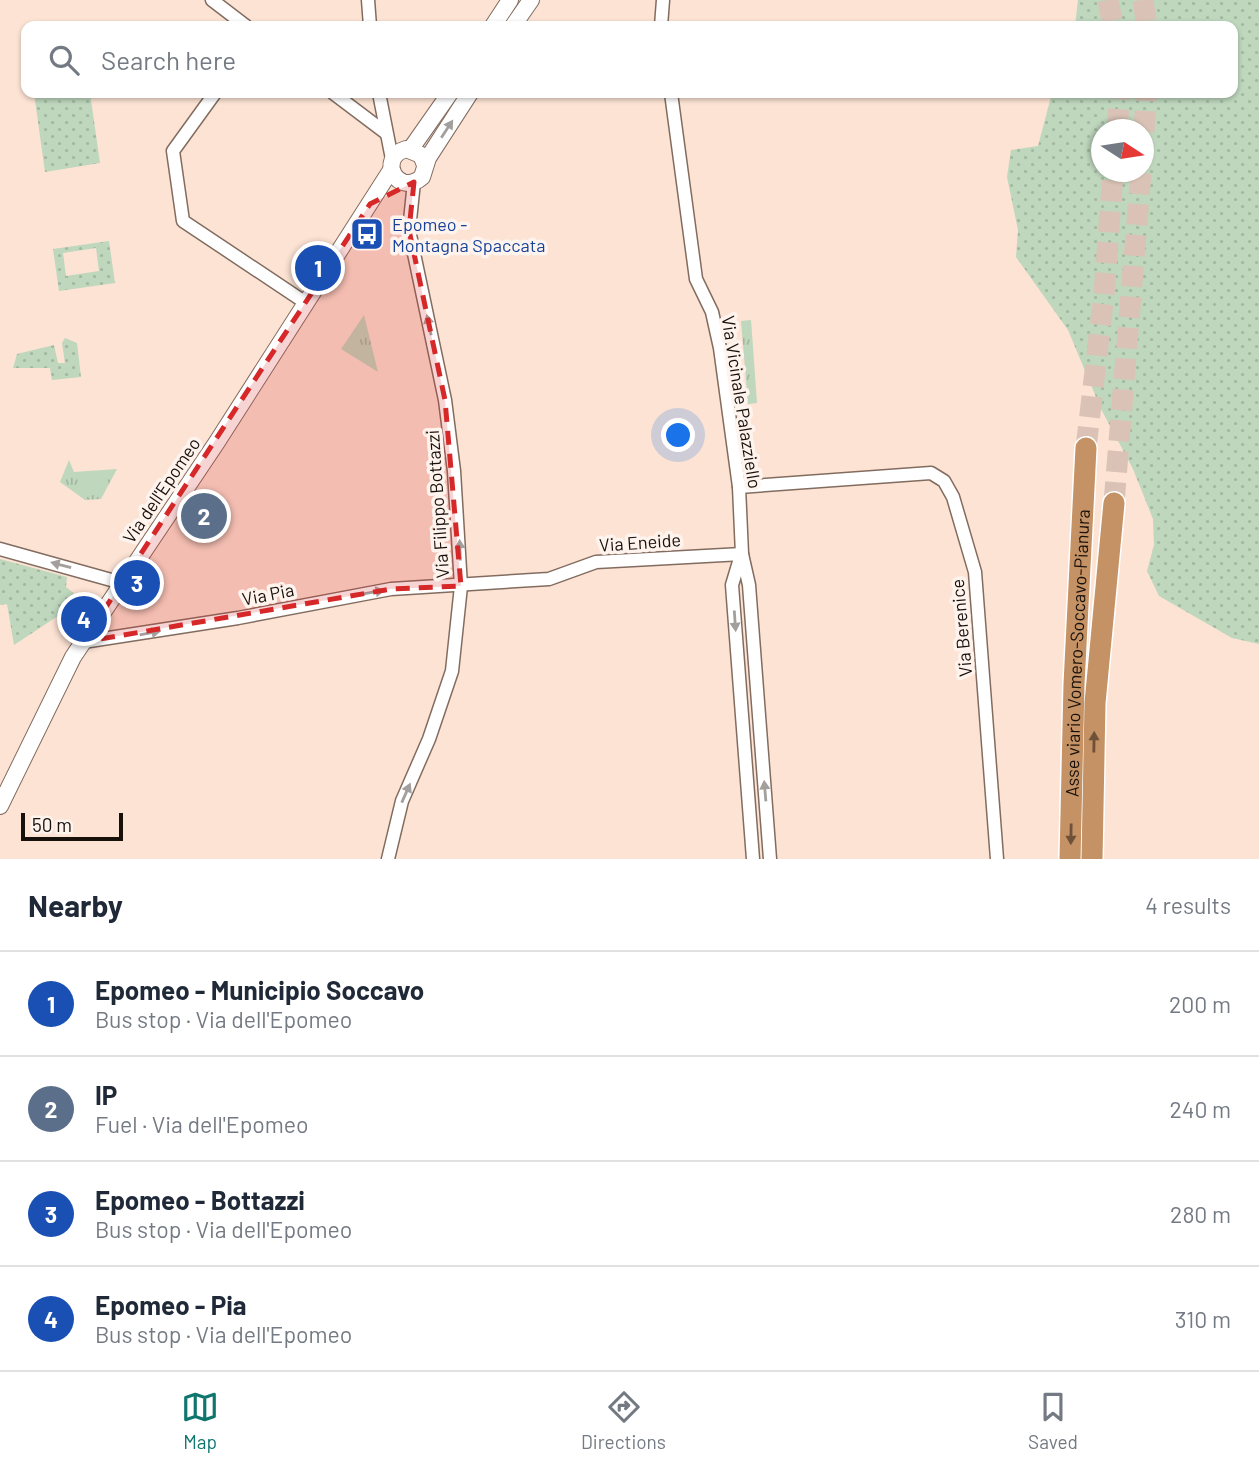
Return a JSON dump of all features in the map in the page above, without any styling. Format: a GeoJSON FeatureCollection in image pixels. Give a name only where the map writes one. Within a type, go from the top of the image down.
{"type":"FeatureCollection","features":[{"type":"Feature","properties":{"kind":"highway","name":"Asse viario Vomero-Soccavo-Pianura"},"geometry":{"type":"LineString","coordinates":[[1070,859],[1086,448]]}},
{"type":"Feature","properties":{"kind":"highway","name":"Asse viario Vomero-Soccavo-Pianura"},"geometry":{"type":"LineString","coordinates":[[1092,859],[1095,702],[1112,547],[1114,503]]}},
{"type":"Feature","properties":{"kind":"street"},"geometry":{"type":"LineString","coordinates":[[212,0],[239,21]]}},
{"type":"Feature","properties":{"kind":"street"},"geometry":{"type":"LineString","coordinates":[[368,0],[370,21]]}},
{"type":"Feature","properties":{"kind":"street"},"geometry":{"type":"LineString","coordinates":[[496,21],[510,0]]}},
{"type":"Feature","properties":{"kind":"street"},"geometry":{"type":"LineString","coordinates":[[516,21],[531,0]]}},
{"type":"Feature","properties":{"kind":"street"},"geometry":{"type":"LineString","coordinates":[[661,21],[663,0]]}},
{"type":"Feature","properties":{"kind":"street"},"geometry":{"type":"LineString","coordinates":[[211,98],[173,151],[183,221],[306,303]]}},
{"type":"Feature","properties":{"kind":"street"},"geometry":{"type":"LineString","coordinates":[[340,98],[386,133]]}},
{"type":"Feature","properties":{"kind":"street"},"geometry":{"type":"LineString","coordinates":[[380,98],[386,133],[397,155],[397,180],[410,183],[422,177],[425,165],[467,98]]}},
{"type":"Feature","properties":{"kind":"street","name":"Via dell'Epomeo"},"geometry":{"type":"LineString","coordinates":[[0,806],[83,642],[370,204],[397,155],[422,137],[447,98]]}},
{"type":"Feature","properties":{"kind":"street","name":"Via Vicinale Palazziello"},"geometry":{"type":"LineString","coordinates":[[672,98],[696,279],[712,312],[717,336],[739,487],[741,554],[749,585],[770,859]]}},
{"type":"Feature","properties":{"kind":"street"},"geometry":{"type":"LineString","coordinates":[[397,155],[421,155],[425,165]]}},
{"type":"Feature","properties":{"kind":"street","name":"Via dell'Epomeo"},"geometry":{"type":"LineString","coordinates":[[370,204],[410,183]]}},
{"type":"Feature","properties":{"kind":"street","name":"Via Filippo Bottazzi"},"geometry":{"type":"LineString","coordinates":[[388,859],[402,801],[429,738],[452,671],[461,586],[454,471],[445,400],[408,230],[410,183]]}},
{"type":"Feature","properties":{"kind":"street","name":"Via Berenice"},"geometry":{"type":"LineString","coordinates":[[739,487],[932,473],[944,481],[953,497],[975,572],[996,859]]}},
{"type":"Feature","properties":{"kind":"street"},"geometry":{"type":"LineString","coordinates":[[0,549],[122,583]]}},
{"type":"Feature","properties":{"kind":"street","name":"Via Vicinale Palazziello"},"geometry":{"type":"LineString","coordinates":[[741,554],[732,585],[753,859]]}},
{"type":"Feature","properties":{"kind":"street","name":"Via Eneide"},"geometry":{"type":"LineString","coordinates":[[461,586],[549,579],[596,562],[741,554]]}},
{"type":"Feature","properties":{"kind":"street","name":"Via Pia"},"geometry":{"type":"LineString","coordinates":[[83,642],[238,618],[391,589],[461,586]]}},
{"type":"Feature","properties":{"kind":"highlighted area"},"geometry":{"type":"Polygon","coordinates":[[[414,182],[409,230],[445,400],[461,586],[391,589],[83,642],[370,204],[414,182]]]}},
{"type":"Feature","properties":{"kind":"green space"},"geometry":{"type":"Polygon","coordinates":[[[1078,0],[1259,0],[1259,644],[1232,638],[1159,596],[1147,571],[1154,545],[1153,519],[1133,469],[1101,409],[1068,330],[1016,257],[1018,230],[1007,177],[1011,150],[1038,146],[1051,98],[1238,98],[1238,21],[1076,21],[1078,0]]]}},
{"type":"Feature","properties":{"kind":"green space"},"geometry":{"type":"Polygon","coordinates":[[[35,98],[91,98],[100,163],[45,172],[35,98]]]}},
{"type":"Feature","properties":{"kind":"green space"},"geometry":{"type":"Polygon","coordinates":[[[109,241],[115,283],[59,291],[53,249],[109,241]],[[96,248],[63,253],[66,276],[99,271],[96,248]]]}},
{"type":"Feature","properties":{"kind":"green space"},"geometry":{"type":"Polygon","coordinates":[[[364,315],[378,372],[341,349],[364,315]]]}},
{"type":"Feature","properties":{"kind":"green space"},"geometry":{"type":"Polygon","coordinates":[[[751,320],[757,403],[748,404],[741,321],[751,320]]]}},
{"type":"Feature","properties":{"kind":"green space"},"geometry":{"type":"Polygon","coordinates":[[[65,338],[77,343],[81,377],[52,380],[50,368],[13,368],[17,354],[54,345],[58,363],[65,363],[62,343],[65,338]]]}},
{"type":"Feature","properties":{"kind":"green space"},"geometry":{"type":"Polygon","coordinates":[[[69,460],[74,472],[117,469],[101,499],[85,500],[60,482],[69,460]]]}},
{"type":"Feature","properties":{"kind":"green space"},"geometry":{"type":"Polygon","coordinates":[[[0,559],[67,577],[66,587],[82,600],[14,645],[7,604],[0,605],[0,559]]]}},
{"type":"Feature","properties":{"kind":"tunnel"},"geometry":{"type":"LineString","coordinates":[[1108,0],[1112,21]]}},
{"type":"Feature","properties":{"kind":"tunnel"},"geometry":{"type":"LineString","coordinates":[[1143,0],[1146,21]]}},
{"type":"Feature","properties":{"kind":"tunnel"},"geometry":{"type":"LineString","coordinates":[[1118,119],[1120,98]]}},
{"type":"Feature","properties":{"kind":"tunnel"},"geometry":{"type":"LineString","coordinates":[[1145,119],[1146,98]]}},
{"type":"Feature","properties":{"kind":"tunnel"},"geometry":{"type":"LineString","coordinates":[[1086,448],[1104,294],[1112,182]]}},
{"type":"Feature","properties":{"kind":"tunnel"},"geometry":{"type":"LineString","coordinates":[[1114,503],[1140,182]]}},
{"type":"Feature","properties":{"kind":"place","name":"Epomeo - Montagna Spaccata"},"geometry":{"type":"Point","coordinates":[367,234]}},
{"type":"Feature","properties":{"kind":"place","name":"Epomeo - Municipio Soccavo"},"geometry":{"type":"Point","coordinates":[318,268]}},
{"type":"Feature","properties":{"kind":"place","name":"IP"},"geometry":{"type":"Point","coordinates":[204,516]}},
{"type":"Feature","properties":{"kind":"place","name":"Epomeo - Bottazzi"},"geometry":{"type":"Point","coordinates":[137,583]}},
{"type":"Feature","properties":{"kind":"place","name":"Epomeo - Pia"},"geometry":{"type":"Point","coordinates":[84,619]}}]}
